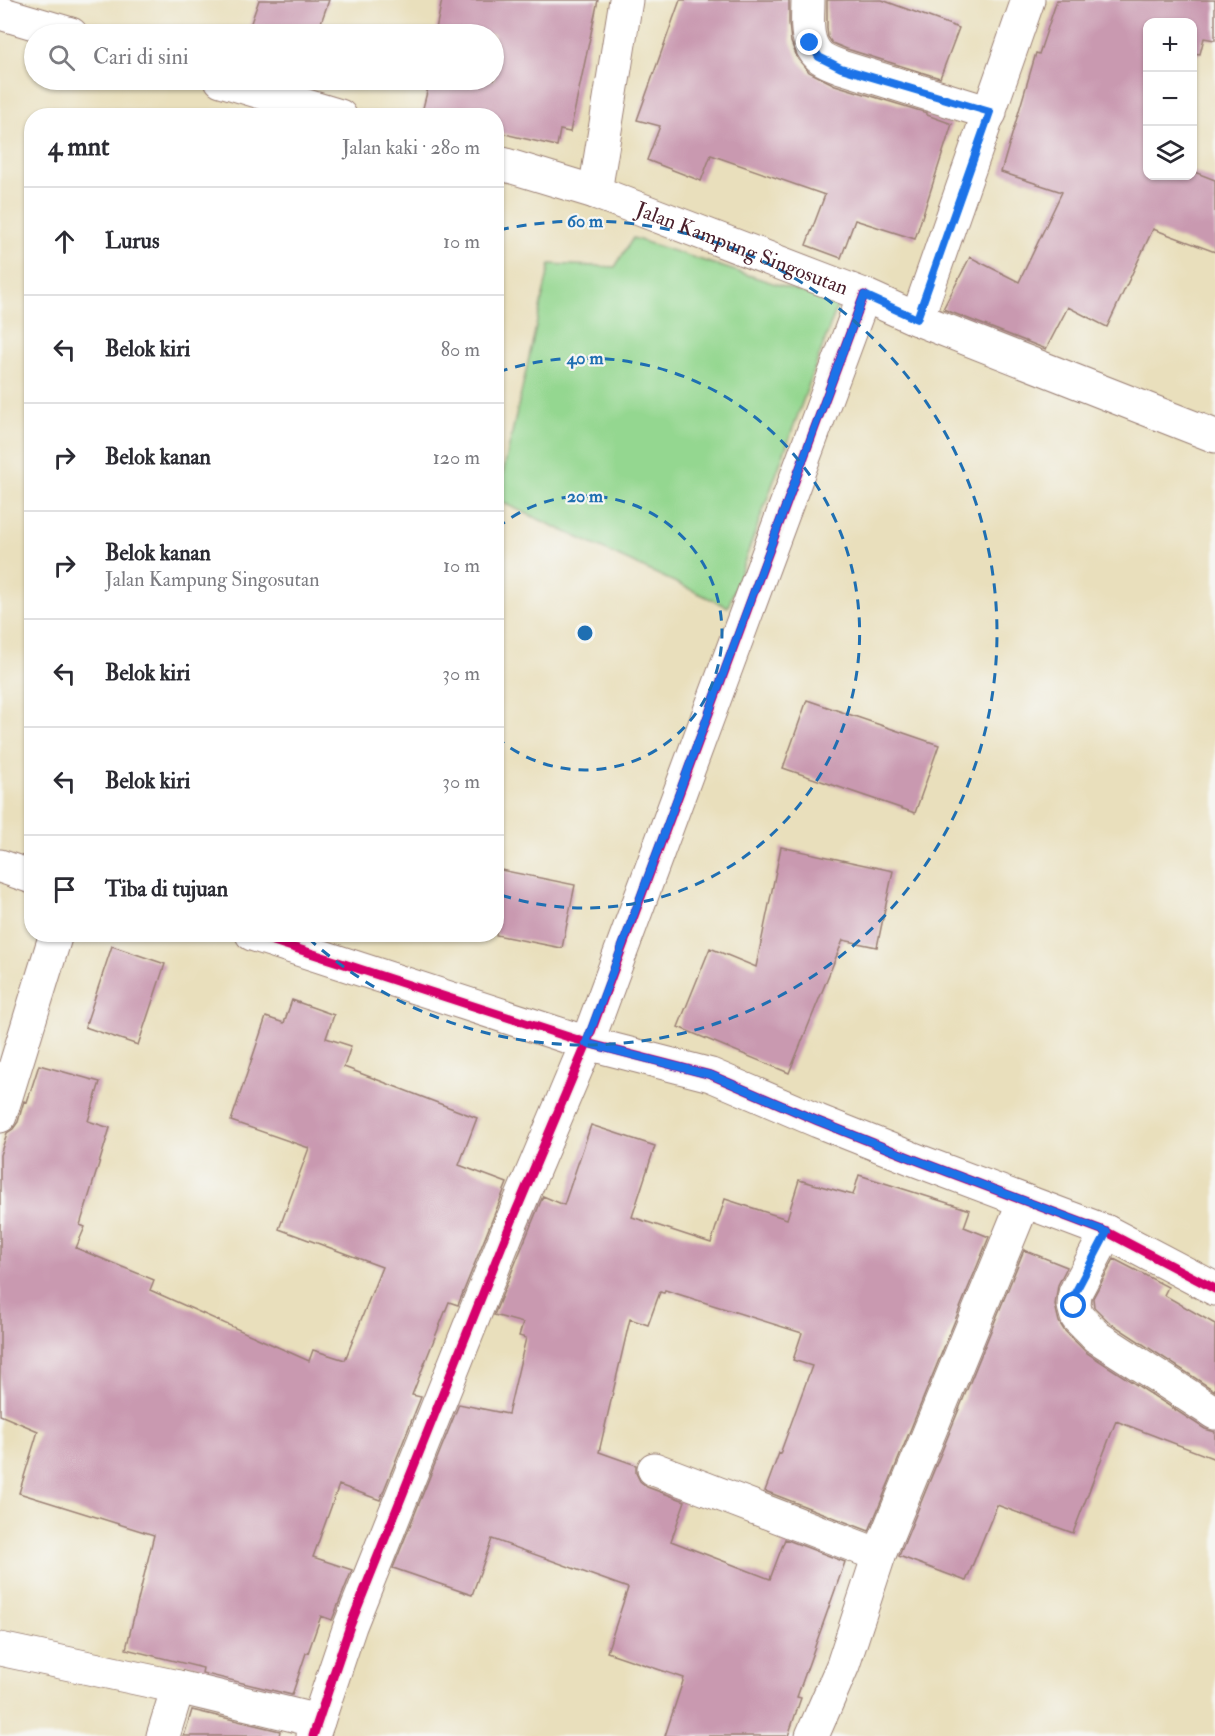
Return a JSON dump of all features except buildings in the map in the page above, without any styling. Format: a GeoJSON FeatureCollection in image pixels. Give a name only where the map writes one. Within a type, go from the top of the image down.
{"type":"FeatureCollection","features":[{"type":"Feature","properties":{"kind":"street"},"geometry":{"type":"LineString","coordinates":[[596,192],[626,0]]}},
{"type":"Feature","properties":{"kind":"street"},"geometry":{"type":"LineString","coordinates":[[808,0],[807,26],[810,43],[819,57],[841,68],[990,112]]}},
{"type":"Feature","properties":{"kind":"street"},"geometry":{"type":"LineString","coordinates":[[917,319],[1028,0]]}},
{"type":"Feature","properties":{"kind":"street"},"geometry":{"type":"LineString","coordinates":[[0,13],[37,24]]}},
{"type":"Feature","properties":{"kind":"street"},"geometry":{"type":"LineString","coordinates":[[254,90],[314,108]]}},
{"type":"Feature","properties":{"kind":"street","name":"Jalan Kampung Singosutan"},"geometry":{"type":"LineString","coordinates":[[504,164],[596,192],[864,295],[917,319],[1215,436]]}},
{"type":"Feature","properties":{"kind":"street"},"geometry":{"type":"LineString","coordinates":[[0,1649],[178,1687],[316,1728],[350,1626],[509,1228],[586,1043],[864,295]]}},
{"type":"Feature","properties":{"kind":"street"},"geometry":{"type":"LineString","coordinates":[[0,866],[24,874]]}},
{"type":"Feature","properties":{"kind":"street"},"geometry":{"type":"LineString","coordinates":[[0,1116],[54,942]]}},
{"type":"Feature","properties":{"kind":"street"},"geometry":{"type":"LineString","coordinates":[[277,942],[586,1043],[711,1075],[818,1121],[1107,1232],[1215,1289]]}},
{"type":"Feature","properties":{"kind":"street"},"geometry":{"type":"LineString","coordinates":[[812,1736],[843,1665],[879,1555],[1024,1201]]}},
{"type":"Feature","properties":{"kind":"street"},"geometry":{"type":"LineString","coordinates":[[1107,1232],[1075,1293],[1074,1306],[1077,1317],[1097,1337],[1215,1413]]}},
{"type":"Feature","properties":{"kind":"street"},"geometry":{"type":"LineString","coordinates":[[654,1468],[879,1555]]}},
{"type":"Feature","properties":{"kind":"street"},"geometry":{"type":"LineString","coordinates":[[163,1736],[178,1687]]}},
{"type":"Feature","properties":{"kind":"green space"},"geometry":{"type":"Polygon","coordinates":[[[633,238],[838,304],[728,607],[504,503],[504,469],[550,264],[615,267],[633,238]]]}},
{"type":"Feature","properties":{"kind":"cycle path"},"geometry":{"type":"LineString","coordinates":[[313,1736],[350,1626],[509,1228],[587,1043],[864,295]]}},
{"type":"Feature","properties":{"kind":"cycle path"},"geometry":{"type":"LineString","coordinates":[[277,942],[587,1043],[711,1075],[916,1160],[1107,1232],[1215,1289]]}},
{"type":"Feature","properties":{"kind":"route"},"geometry":{"type":"LineString","coordinates":[[810,43],[819,57],[841,68],[990,112],[917,319],[864,295],[586,1043],[711,1075],[916,1160],[1107,1232],[1075,1293],[1074,1306]]}}]}
